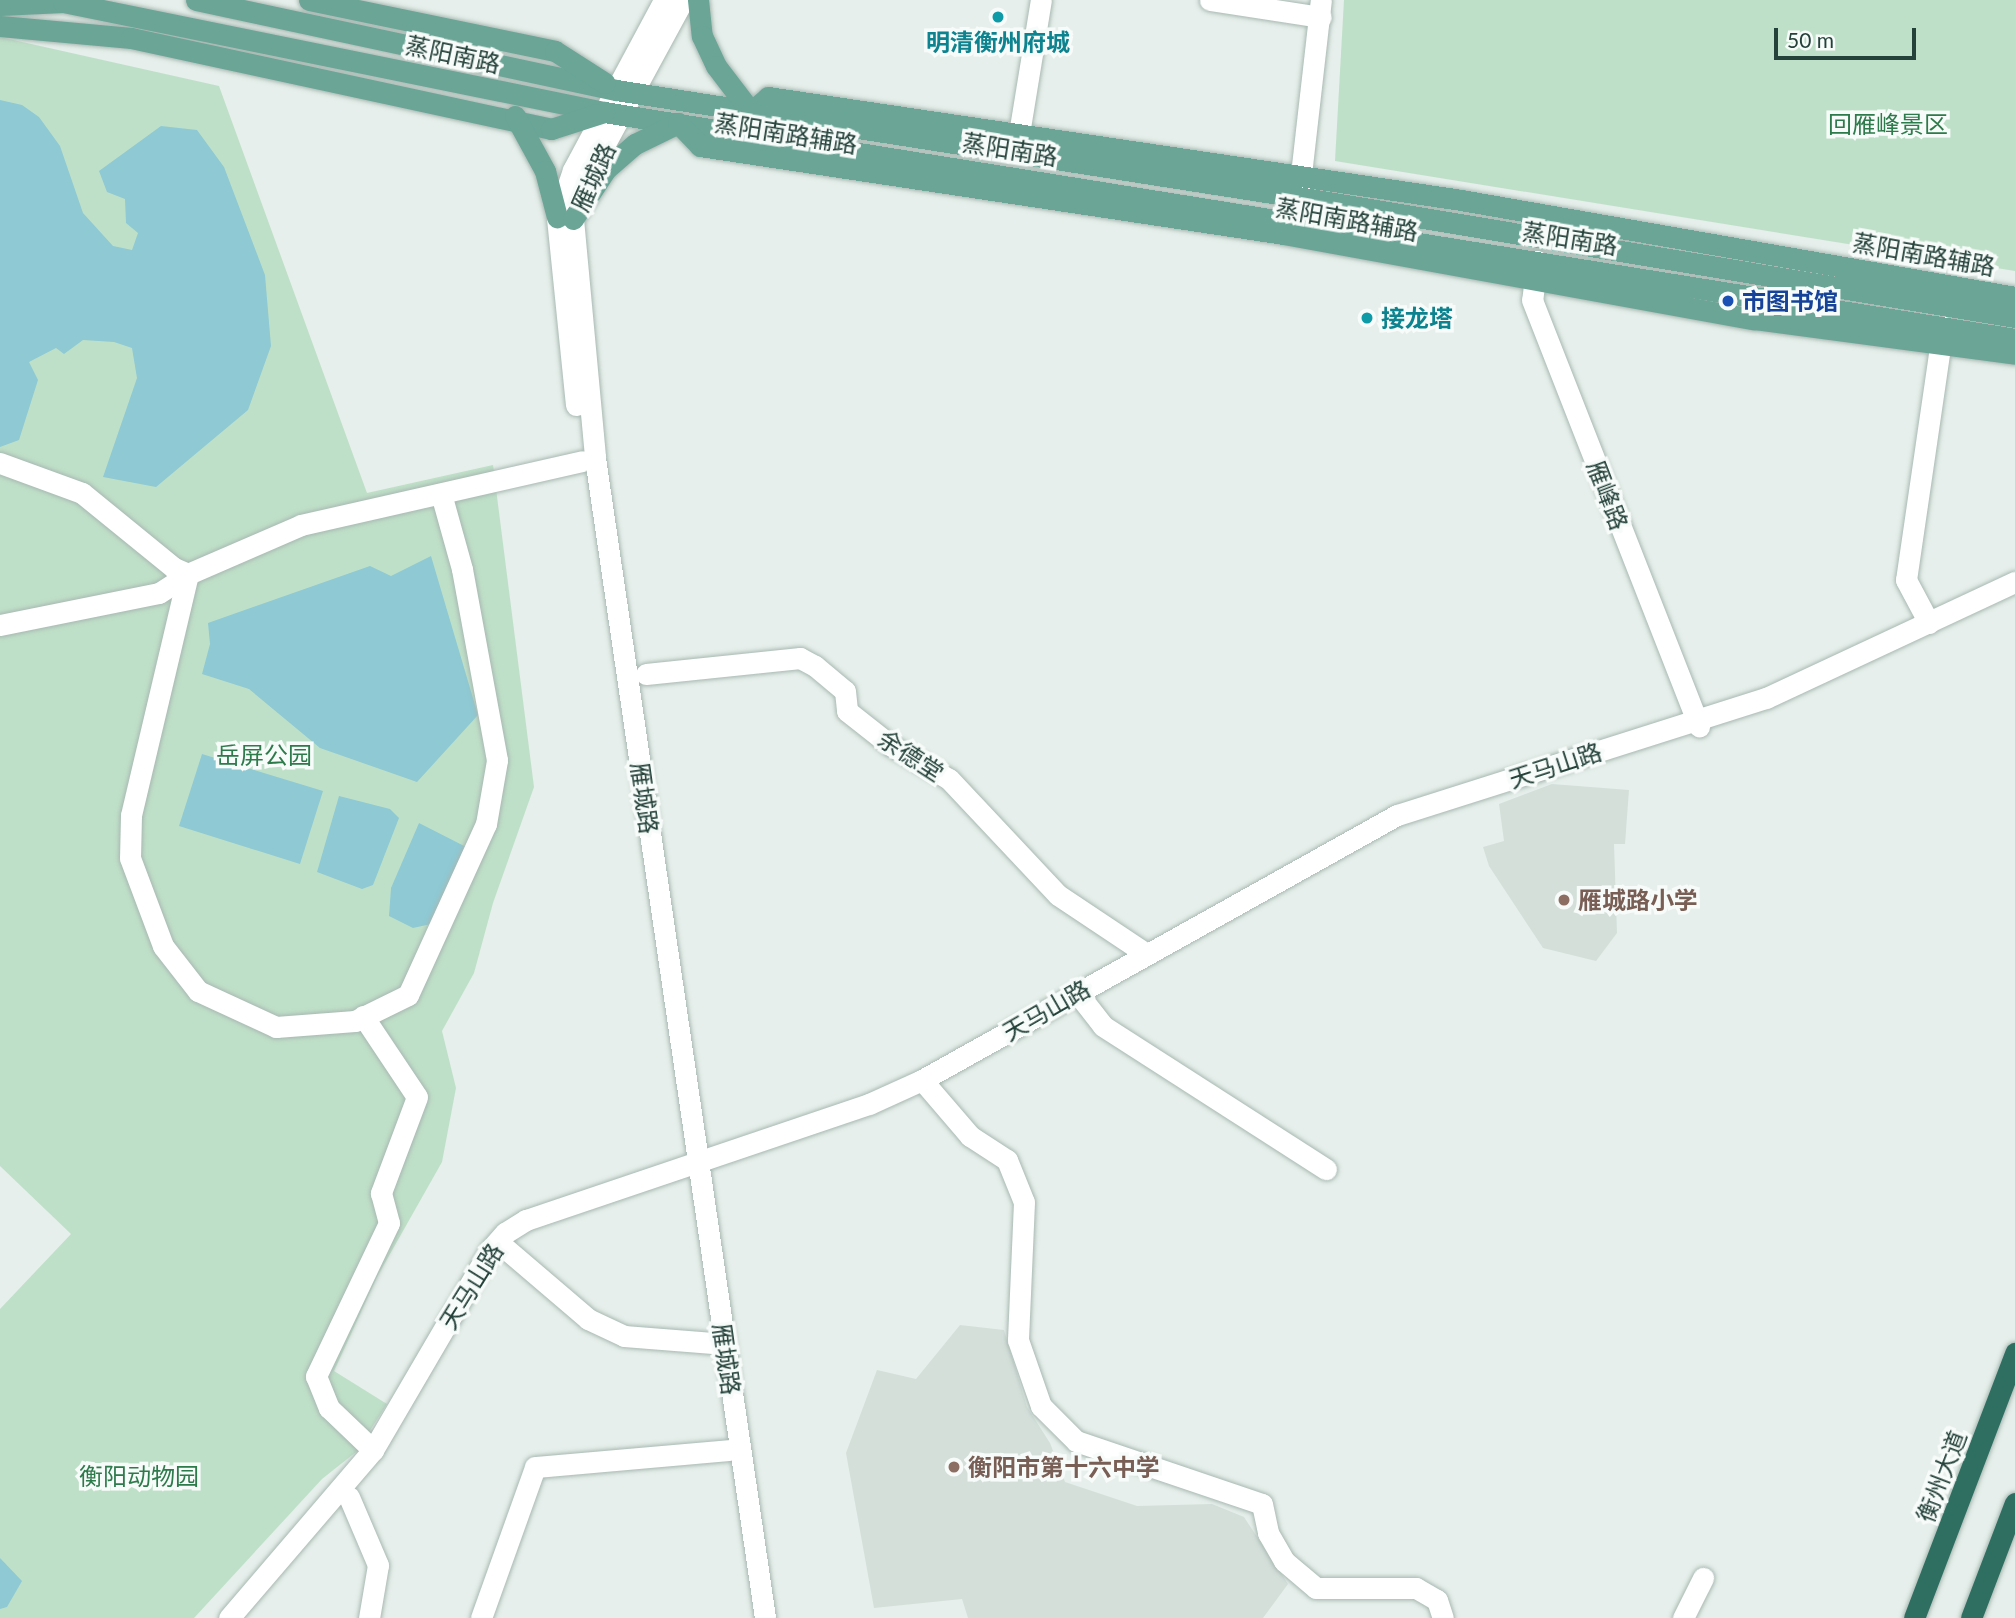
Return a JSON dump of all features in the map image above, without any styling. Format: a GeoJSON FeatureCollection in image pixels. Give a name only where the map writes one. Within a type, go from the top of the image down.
{"type":"FeatureCollection","features":[{"type":"Feature","properties":{"kind":"highway","name":"衡州大道"},"geometry":{"type":"LineString","coordinates":[[1914,1618],[2015,1353]]}},
{"type":"Feature","properties":{"kind":"highway"},"geometry":{"type":"LineString","coordinates":[[1971,1618],[2015,1503]]}},
{"type":"Feature","properties":{"kind":"main road","name":"蒸阳南路"},"geometry":{"type":"LineString","coordinates":[[196,0],[625,92],[751,112],[1017,144],[1300,186],[2015,317]]}},
{"type":"Feature","properties":{"kind":"main road"},"geometry":{"type":"LineString","coordinates":[[309,0],[555,51],[625,92]]}},
{"type":"Feature","properties":{"kind":"main road"},"geometry":{"type":"LineString","coordinates":[[698,0],[702,36],[716,66],[751,112]]}},
{"type":"Feature","properties":{"kind":"main road","name":"蒸阳南路"},"geometry":{"type":"LineString","coordinates":[[0,5],[63,2],[613,113],[1942,336],[2015,340]]}},
{"type":"Feature","properties":{"kind":"main road"},"geometry":{"type":"LineString","coordinates":[[0,26],[131,38],[551,129],[613,113]]}},
{"type":"Feature","properties":{"kind":"main road"},"geometry":{"type":"LineString","coordinates":[[482,87],[521,123],[565,218],[606,169],[635,144],[678,123]]}},
{"type":"Feature","properties":{"kind":"main road","name":"蒸阳南路辅路"},"geometry":{"type":"LineString","coordinates":[[1300,186],[2015,297]]}},
{"type":"Feature","properties":{"kind":"main road"},"geometry":{"type":"LineString","coordinates":[[1942,336],[2015,354]]}},
{"type":"Feature","properties":{"kind":"street","name":"雁城路"},"geometry":{"type":"LineString","coordinates":[[625,92],[664,0]]}},
{"type":"Feature","properties":{"kind":"street","name":"雁城路"},"geometry":{"type":"LineString","coordinates":[[683,0],[613,113],[573,170],[565,218],[582,461],[765,1618]]}},
{"type":"Feature","properties":{"kind":"street"},"geometry":{"type":"LineString","coordinates":[[1017,144],[1041,0]]}},
{"type":"Feature","properties":{"kind":"street"},"geometry":{"type":"LineString","coordinates":[[1210,0],[1321,8],[1300,186]]}},
{"type":"Feature","properties":{"kind":"street","name":"雁城路"},"geometry":{"type":"LineString","coordinates":[[565,218],[595,458],[693,1168],[713,1343],[754,1618]]}},
{"type":"Feature","properties":{"kind":"street","name":"雁峰路"},"geometry":{"type":"LineString","coordinates":[[1536,269],[1532,300],[1698,724]]}},
{"type":"Feature","properties":{"kind":"street"},"geometry":{"type":"LineString","coordinates":[[1929,623],[1906,580],[1942,336]]}},
{"type":"Feature","properties":{"kind":"street"},"geometry":{"type":"LineString","coordinates":[[0,625],[159,593],[188,574],[301,525],[582,461]]}},
{"type":"Feature","properties":{"kind":"street"},"geometry":{"type":"LineString","coordinates":[[0,463],[82,493],[174,568],[188,574]]}},
{"type":"Feature","properties":{"kind":"street"},"geometry":{"type":"LineString","coordinates":[[188,574],[131,816],[130,858],[163,946],[198,991],[276,1027],[363,1016],[408,995],[486,824],[497,760],[462,569],[441,494]]}},
{"type":"Feature","properties":{"kind":"street","name":"天马山路"},"geometry":{"type":"LineString","coordinates":[[247,1618],[381,1458],[505,1248],[534,1228],[925,1084],[1400,822],[1698,724],[1766,698],[2015,582]]}},
{"type":"Feature","properties":{"kind":"street","name":"天马山路"},"geometry":{"type":"LineString","coordinates":[[925,1084],[1145,953],[1397,815],[1773,704],[2015,593]]}},
{"type":"Feature","properties":{"kind":"street","name":"余德堂"},"geometry":{"type":"LineString","coordinates":[[646,674],[800,658],[816,666],[845,691],[847,711],[890,745],[949,779],[1058,895],[1145,953]]}},
{"type":"Feature","properties":{"kind":"street"},"geometry":{"type":"LineString","coordinates":[[1082,999],[1102,1026],[1326,1169]]}},
{"type":"Feature","properties":{"kind":"street"},"geometry":{"type":"LineString","coordinates":[[363,1016],[417,1097],[381,1193],[389,1223],[316,1376],[330,1408],[373,1450]]}},
{"type":"Feature","properties":{"kind":"street"},"geometry":{"type":"LineString","coordinates":[[925,1084],[970,1136],[1007,1160],[1024,1202],[1018,1340],[1041,1406],[1076,1441],[1262,1504],[1268,1533],[1284,1561],[1316,1588],[1416,1588],[1437,1600],[1443,1618]]}},
{"type":"Feature","properties":{"kind":"street","name":"天马山路"},"geometry":{"type":"LineString","coordinates":[[229,1618],[373,1450],[490,1250],[505,1233],[526,1220],[693,1168]]}},
{"type":"Feature","properties":{"kind":"street"},"geometry":{"type":"LineString","coordinates":[[505,1248],[588,1319],[624,1336],[713,1343]]}},
{"type":"Feature","properties":{"kind":"street"},"geometry":{"type":"LineString","coordinates":[[481,1618],[535,1467],[729,1450]]}},
{"type":"Feature","properties":{"kind":"street"},"geometry":{"type":"LineString","coordinates":[[349,1497],[378,1565],[369,1618]]}},
{"type":"Feature","properties":{"kind":"street"},"geometry":{"type":"LineString","coordinates":[[1683,1618],[1703,1578]]}},
{"type":"Feature","properties":{"kind":"shaded area","name":"雁城路小学"},"geometry":{"type":"Polygon","coordinates":[[[1552,784],[1629,790],[1625,844],[1614,844],[1617,933],[1596,961],[1543,948],[1489,866],[1483,847],[1504,841],[1499,804],[1552,784]]]}},
{"type":"Feature","properties":{"kind":"shaded area","name":"衡阳市第十六中学"},"geometry":{"type":"Polygon","coordinates":[[[960,1325],[1004,1330],[1027,1407],[1050,1443],[1065,1482],[1137,1506],[1212,1504],[1244,1517],[1288,1584],[1263,1618],[968,1618],[962,1599],[874,1608],[846,1453],[877,1370],[916,1379],[960,1325]]]}},
{"type":"Feature","properties":{"kind":"green space","name":"回雁峰景区"},"geometry":{"type":"Polygon","coordinates":[[[1344,0],[2015,0],[2015,271],[1335,161],[1344,0]]]}},
{"type":"Feature","properties":{"kind":"green space","name":"岳屏公园"},"geometry":{"type":"Polygon","coordinates":[[[0,37],[219,86],[367,493],[493,465],[534,787],[493,903],[474,973],[442,1031],[456,1088],[442,1162],[377,1277],[334,1371],[387,1404],[356,1452],[322,1479],[194,1618],[0,1618],[0,1309],[71,1234],[0,1166],[0,37]]]}},
{"type":"Feature","properties":{"kind":"water"},"geometry":{"type":"Polygon","coordinates":[[[0,100],[22,105],[39,117],[60,146],[83,213],[113,246],[132,250],[138,233],[126,223],[125,199],[107,192],[99,171],[161,126],[197,130],[224,167],[265,275],[271,346],[248,410],[156,487],[103,477],[137,378],[132,348],[114,342],[83,340],[64,354],[56,348],[29,362],[38,380],[19,440],[0,447],[0,100]]]}},
{"type":"Feature","properties":{"kind":"water"},"geometry":{"type":"Polygon","coordinates":[[[431,556],[478,715],[417,782],[320,748],[249,689],[202,674],[210,644],[208,623],[370,566],[391,576],[431,556]]]}},
{"type":"Feature","properties":{"kind":"water"},"geometry":{"type":"Polygon","coordinates":[[[202,754],[323,791],[300,864],[179,826],[202,754]]]}},
{"type":"Feature","properties":{"kind":"water"},"geometry":{"type":"Polygon","coordinates":[[[339,796],[390,809],[399,818],[373,885],[362,889],[317,872],[339,796]]]}},
{"type":"Feature","properties":{"kind":"water"},"geometry":{"type":"Polygon","coordinates":[[[419,823],[472,850],[440,922],[413,928],[389,916],[391,888],[419,823]]]}},
{"type":"Feature","properties":{"kind":"water"},"geometry":{"type":"Polygon","coordinates":[[[0,1558],[22,1581],[7,1607],[0,1609],[0,1558]]]}},
{"type":"Feature","properties":{"kind":"place","name":"明清衡州府城"},"geometry":{"type":"Point","coordinates":[998,17]}},
{"type":"Feature","properties":{"kind":"place","name":"市图书馆"},"geometry":{"type":"Point","coordinates":[1728,301]}},
{"type":"Feature","properties":{"kind":"place","name":"接龙塔"},"geometry":{"type":"Point","coordinates":[1367,318]}},
{"type":"Feature","properties":{"kind":"place","name":"雁城路小学"},"geometry":{"type":"Point","coordinates":[1564,900]}},
{"type":"Feature","properties":{"kind":"place","name":"衡阳市第十六中学"},"geometry":{"type":"Point","coordinates":[954,1467]}},
{"type":"Feature","properties":{"kind":"park label","name":"衡阳动物园"},"geometry":{"type":"Point","coordinates":[139,1476]}}]}
